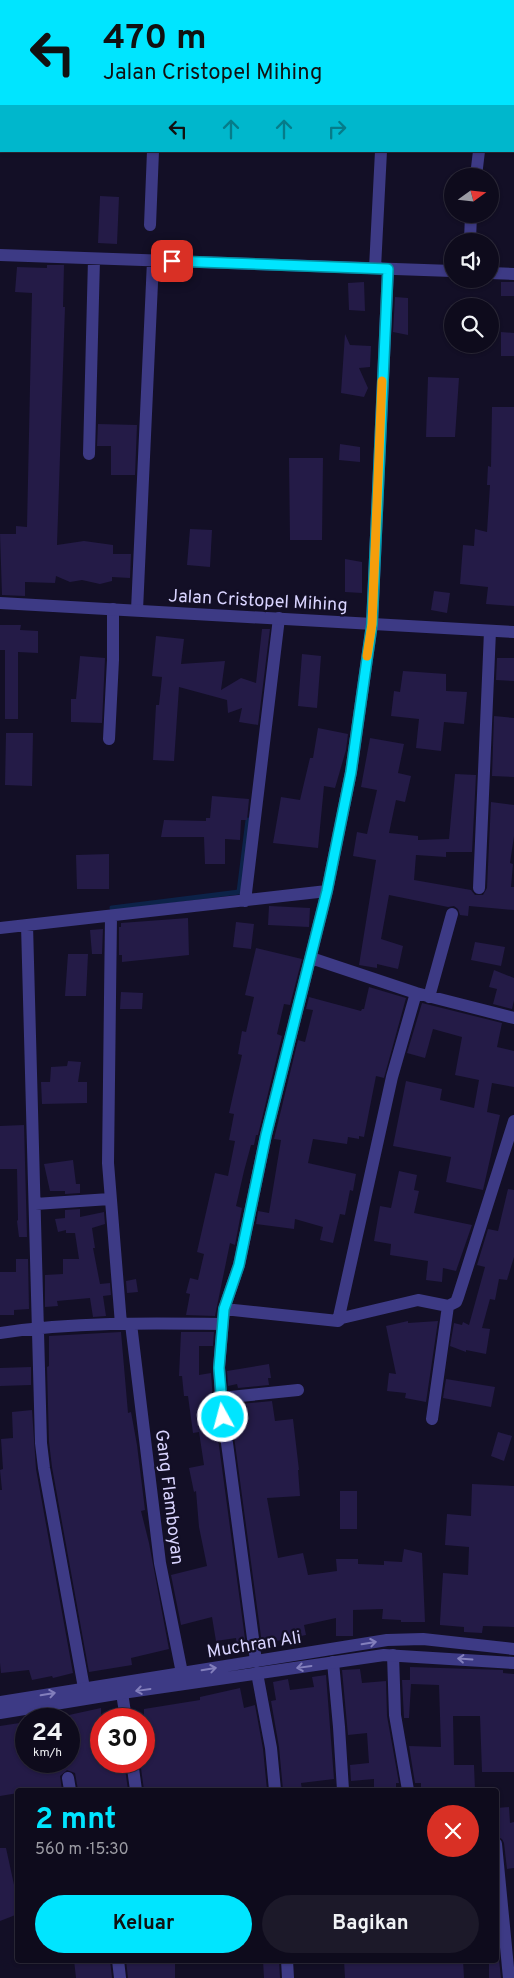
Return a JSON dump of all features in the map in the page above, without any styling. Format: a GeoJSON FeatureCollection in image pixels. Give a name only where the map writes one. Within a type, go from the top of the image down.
{"type":"FeatureCollection","features":[{"type":"Feature","properties":{"kind":"street"},"geometry":{"type":"LineString","coordinates":[[150,225],[153,152]]}},
{"type":"Feature","properties":{"kind":"street"},"geometry":{"type":"LineString","coordinates":[[275,1788],[271,1748],[256,1667],[221,1398],[219,1368],[224,1309],[239,1265],[266,1135],[327,891],[351,772],[372,624],[381,269],[381,152]]}},
{"type":"Feature","properties":{"kind":"street"},"geometry":{"type":"LineString","coordinates":[[477,168],[479,152]]}},
{"type":"Feature","properties":{"kind":"street"},"geometry":{"type":"LineString","coordinates":[[0,255],[444,271]]}},
{"type":"Feature","properties":{"kind":"street"},"geometry":{"type":"LineString","coordinates":[[88,454],[94,258]]}},
{"type":"Feature","properties":{"kind":"street"},"geometry":{"type":"LineString","coordinates":[[137,610],[153,261]]}},
{"type":"Feature","properties":{"kind":"street"},"geometry":{"type":"LineString","coordinates":[[499,273],[514,274]]}},
{"type":"Feature","properties":{"kind":"street","name":"Jalan Cristopel Mihing"},"geometry":{"type":"LineString","coordinates":[[0,603],[514,632]]}},
{"type":"Feature","properties":{"kind":"street"},"geometry":{"type":"LineString","coordinates":[[109,739],[113,660],[113,609]]}},
{"type":"Feature","properties":{"kind":"street"},"geometry":{"type":"LineString","coordinates":[[245,901],[279,618]]}},
{"type":"Feature","properties":{"kind":"street"},"geometry":{"type":"LineString","coordinates":[[479,888],[490,631]]}},
{"type":"Feature","properties":{"kind":"street"},"geometry":{"type":"LineString","coordinates":[[0,928],[327,891]]}},
{"type":"Feature","properties":{"kind":"street"},"geometry":{"type":"LineString","coordinates":[[429,996],[452,914]]}},
{"type":"Feature","properties":{"kind":"street","name":"Gang Flamboyan"},"geometry":{"type":"LineString","coordinates":[[111,916],[108,1163],[110,1199],[160,1563],[182,1673]]}},
{"type":"Feature","properties":{"kind":"street"},"geometry":{"type":"LineString","coordinates":[[27,925],[37,1328],[44,1468],[84,1688]]}},
{"type":"Feature","properties":{"kind":"street"},"geometry":{"type":"LineString","coordinates":[[311,958],[416,993],[514,1018]]}},
{"type":"Feature","properties":{"kind":"street"},"geometry":{"type":"LineString","coordinates":[[338,1321],[392,1077],[416,993]]}},
{"type":"Feature","properties":{"kind":"street"},"geometry":{"type":"LineString","coordinates":[[224,1309],[338,1321],[342,1318],[350,1318],[418,1300],[448,1306],[456,1302],[514,1121]]}},
{"type":"Feature","properties":{"kind":"street"},"geometry":{"type":"LineString","coordinates":[[35,1204],[110,1199]]}},
{"type":"Feature","properties":{"kind":"street"},"geometry":{"type":"LineString","coordinates":[[432,1420],[448,1306]]}},
{"type":"Feature","properties":{"kind":"street"},"geometry":{"type":"LineString","coordinates":[[0,1333],[37,1328],[126,1324],[222,1324]]}},
{"type":"Feature","properties":{"kind":"street"},"geometry":{"type":"LineString","coordinates":[[221,1398],[298,1390]]}},
{"type":"Feature","properties":{"kind":"street","name":"Muchran Ali"},"geometry":{"type":"LineString","coordinates":[[0,1713],[122,1693],[395,1640],[423,1639],[514,1649]]}},
{"type":"Feature","properties":{"kind":"street"},"geometry":{"type":"LineString","coordinates":[[393,1655],[394,1715],[408,1788]]}},
{"type":"Feature","properties":{"kind":"street","name":"Muchran Ali"},"geometry":{"type":"LineString","coordinates":[[0,1702],[182,1673],[333,1662],[393,1655],[514,1663]]}},
{"type":"Feature","properties":{"kind":"street"},"geometry":{"type":"LineString","coordinates":[[333,1662],[343,1788]]}},
{"type":"Feature","properties":{"kind":"street"},"geometry":{"type":"LineString","coordinates":[[122,1693],[124,1708]]}},
{"type":"Feature","properties":{"kind":"street"},"geometry":{"type":"LineString","coordinates":[[134,1773],[136,1788]]}},
{"type":"Feature","properties":{"kind":"street"},"geometry":{"type":"LineString","coordinates":[[499,1873],[510,1978]]}},
{"type":"Feature","properties":{"kind":"street"},"geometry":{"type":"LineString","coordinates":[[118,1963],[120,1978]]}},
{"type":"Feature","properties":{"kind":"street"},"geometry":{"type":"LineString","coordinates":[[287,1963],[288,1978]]}},
{"type":"Feature","properties":{"kind":"building"},"geometry":{"type":"Polygon","coordinates":[[[100,196],[119,197],[117,244],[98,243],[100,196]]]}},
{"type":"Feature","properties":{"kind":"building"},"geometry":{"type":"Polygon","coordinates":[[[47,265],[64,265],[63,307],[65,307],[57,545],[84,541],[113,545],[113,554],[131,554],[130,578],[112,577],[112,581],[100,584],[82,580],[70,582],[56,576],[55,583],[25,582],[25,596],[2,595],[0,534],[16,534],[16,526],[27,527],[32,293],[15,292],[17,267],[47,268],[47,265]]]}},
{"type":"Feature","properties":{"kind":"building"},"geometry":{"type":"Polygon","coordinates":[[[364,282],[365,311],[349,310],[348,283],[364,282]]]}},
{"type":"Feature","properties":{"kind":"building"},"geometry":{"type":"Polygon","coordinates":[[[501,282],[514,282],[514,296],[501,296],[501,282]]]}},
{"type":"Feature","properties":{"kind":"building"},"geometry":{"type":"Polygon","coordinates":[[[395,297],[408,298],[408,335],[393,332],[395,297]]]}},
{"type":"Feature","properties":{"kind":"building"},"geometry":{"type":"Polygon","coordinates":[[[501,332],[514,333],[514,356],[501,356],[501,332]]]}},
{"type":"Feature","properties":{"kind":"building"},"geometry":{"type":"Polygon","coordinates":[[[345,334],[350,345],[371,346],[370,367],[359,368],[368,388],[364,397],[341,393],[345,334]]]}},
{"type":"Feature","properties":{"kind":"building"},"geometry":{"type":"Polygon","coordinates":[[[428,377],[459,378],[455,437],[426,437],[428,377]]]}},
{"type":"Feature","properties":{"kind":"building"},"geometry":{"type":"Polygon","coordinates":[[[492,407],[514,407],[514,606],[486,604],[488,587],[460,584],[463,545],[474,546],[475,529],[487,532],[490,485],[487,485],[488,466],[491,467],[492,407]]]}},
{"type":"Feature","properties":{"kind":"building"},"geometry":{"type":"Polygon","coordinates":[[[98,424],[137,425],[135,475],[111,475],[111,446],[97,446],[98,424]]]}},
{"type":"Feature","properties":{"kind":"building"},"geometry":{"type":"Polygon","coordinates":[[[340,444],[360,447],[360,462],[339,460],[340,444]]]}},
{"type":"Feature","properties":{"kind":"building"},"geometry":{"type":"Polygon","coordinates":[[[289,458],[323,458],[322,540],[290,540],[289,458]]]}},
{"type":"Feature","properties":{"kind":"building"},"geometry":{"type":"Polygon","coordinates":[[[190,529],[212,530],[210,567],[187,565],[190,529]]]}},
{"type":"Feature","properties":{"kind":"building"},"geometry":{"type":"Polygon","coordinates":[[[345,559],[362,562],[362,593],[345,592],[345,559]]]}},
{"type":"Feature","properties":{"kind":"building"},"geometry":{"type":"Polygon","coordinates":[[[434,591],[450,593],[447,613],[431,610],[434,591]]]}},
{"type":"Feature","properties":{"kind":"building"},"geometry":{"type":"Polygon","coordinates":[[[0,625],[21,625],[20,630],[38,631],[38,653],[18,652],[18,719],[5,719],[5,650],[0,650],[0,625]]]}},
{"type":"Feature","properties":{"kind":"building"},"geometry":{"type":"Polygon","coordinates":[[[262,629],[270,629],[258,725],[239,722],[242,708],[228,713],[227,700],[179,687],[174,761],[153,760],[156,705],[159,705],[162,677],[152,676],[156,636],[184,639],[181,664],[225,661],[221,690],[241,678],[256,683],[262,629]]]}},
{"type":"Feature","properties":{"kind":"building"},"geometry":{"type":"Polygon","coordinates":[[[302,654],[321,656],[317,708],[298,706],[302,654]]]}},
{"type":"Feature","properties":{"kind":"building"},"geometry":{"type":"Polygon","coordinates":[[[80,656],[105,658],[102,723],[71,722],[71,699],[76,699],[80,656]]]}},
{"type":"Feature","properties":{"kind":"building"},"geometry":{"type":"Polygon","coordinates":[[[497,658],[514,658],[514,681],[496,680],[497,658]]]}},
{"type":"Feature","properties":{"kind":"building"},"geometry":{"type":"Polygon","coordinates":[[[403,671],[446,674],[446,691],[467,692],[464,724],[444,722],[441,751],[416,748],[419,719],[391,716],[394,691],[400,692],[403,671]]]}},
{"type":"Feature","properties":{"kind":"building"},"geometry":{"type":"Polygon","coordinates":[[[494,716],[514,718],[514,777],[492,776],[494,716]]]}},
{"type":"Feature","properties":{"kind":"building"},"geometry":{"type":"Polygon","coordinates":[[[318,728],[348,734],[346,750],[335,788],[324,786],[318,848],[273,843],[281,797],[300,800],[310,758],[313,758],[318,728]]]}},
{"type":"Feature","properties":{"kind":"building"},"geometry":{"type":"Polygon","coordinates":[[[6,733],[33,733],[32,786],[5,785],[6,733]]]}},
{"type":"Feature","properties":{"kind":"building"},"geometry":{"type":"Polygon","coordinates":[[[370,738],[404,744],[398,773],[411,776],[405,802],[396,800],[389,833],[418,836],[418,840],[449,839],[455,774],[476,775],[472,852],[446,852],[446,857],[416,855],[414,880],[471,890],[475,895],[483,895],[487,888],[491,802],[514,805],[514,836],[510,863],[513,864],[511,887],[514,887],[514,910],[469,906],[468,916],[460,915],[458,909],[454,906],[448,907],[389,895],[381,939],[403,946],[398,969],[377,964],[377,968],[359,965],[376,860],[353,856],[357,832],[367,834],[377,790],[361,787],[370,738]]]}},
{"type":"Feature","properties":{"kind":"building"},"geometry":{"type":"Polygon","coordinates":[[[212,796],[249,799],[247,820],[241,820],[240,840],[225,839],[225,864],[205,864],[204,837],[161,837],[164,820],[206,821],[206,818],[210,818],[212,796]]]}},
{"type":"Feature","properties":{"kind":"building"},"geometry":{"type":"Polygon","coordinates":[[[109,854],[109,889],[77,889],[76,855],[109,854]]]}},
{"type":"Feature","properties":{"kind":"building"},"geometry":{"type":"Polygon","coordinates":[[[269,906],[310,908],[309,927],[268,925],[269,906]]]}},
{"type":"Feature","properties":{"kind":"building"},"geometry":{"type":"Polygon","coordinates":[[[188,918],[189,955],[122,962],[122,955],[119,955],[119,927],[121,927],[121,923],[188,918]]]}},
{"type":"Feature","properties":{"kind":"building"},"geometry":{"type":"Polygon","coordinates":[[[236,922],[254,924],[251,949],[233,947],[236,922]]]}},
{"type":"Feature","properties":{"kind":"building"},"geometry":{"type":"Polygon","coordinates":[[[103,929],[102,954],[92,954],[90,930],[103,929]]]}},
{"type":"Feature","properties":{"kind":"building"},"geometry":{"type":"Polygon","coordinates":[[[475,942],[505,947],[501,966],[471,960],[475,942]]]}},
{"type":"Feature","properties":{"kind":"building"},"geometry":{"type":"Polygon","coordinates":[[[256,948],[302,959],[290,1005],[284,1004],[277,1034],[282,1036],[258,1135],[256,1135],[254,1145],[251,1145],[244,1171],[236,1206],[242,1208],[235,1245],[230,1243],[215,1316],[186,1315],[190,1294],[186,1293],[190,1278],[198,1280],[204,1254],[197,1252],[215,1173],[228,1176],[235,1141],[229,1140],[234,1114],[229,1113],[242,1055],[238,1054],[242,1031],[246,1032],[254,997],[245,995],[256,948]]]}},
{"type":"Feature","properties":{"kind":"building"},"geometry":{"type":"Polygon","coordinates":[[[68,954],[88,954],[86,996],[65,996],[68,954]]]}},
{"type":"Feature","properties":{"kind":"building"},"geometry":{"type":"Polygon","coordinates":[[[494,970],[514,978],[512,1009],[493,1004],[497,989],[489,987],[494,970]]]}},
{"type":"Feature","properties":{"kind":"building"},"geometry":{"type":"Polygon","coordinates":[[[369,987],[406,998],[384,1078],[376,1076],[364,1137],[359,1136],[359,1139],[348,1137],[347,1144],[313,1139],[308,1163],[356,1174],[353,1191],[350,1190],[345,1215],[340,1214],[333,1243],[320,1240],[323,1227],[295,1219],[294,1229],[256,1224],[258,1211],[269,1213],[281,1140],[274,1139],[298,1040],[305,1042],[313,1010],[306,1009],[309,997],[361,1011],[364,1009],[369,987]]]}},
{"type":"Feature","properties":{"kind":"building"},"geometry":{"type":"Polygon","coordinates":[[[121,992],[143,993],[142,1009],[120,1009],[121,992]]]}},
{"type":"Feature","properties":{"kind":"building"},"geometry":{"type":"Polygon","coordinates":[[[422,1003],[502,1023],[497,1047],[514,1051],[514,1087],[492,1083],[487,1112],[500,1115],[483,1190],[446,1182],[451,1157],[393,1146],[406,1081],[442,1089],[440,1100],[474,1108],[479,1080],[455,1075],[462,1037],[433,1029],[425,1058],[407,1053],[422,1003]]]}},
{"type":"Feature","properties":{"kind":"building"},"geometry":{"type":"Polygon","coordinates":[[[68,1061],[81,1062],[78,1082],[87,1082],[87,1103],[42,1104],[41,1082],[50,1082],[51,1067],[67,1066],[68,1061]]]}},
{"type":"Feature","properties":{"kind":"building"},"geometry":{"type":"Polygon","coordinates":[[[24,1125],[27,1237],[19,1237],[17,1221],[17,1169],[0,1169],[0,1126],[24,1125]]]}},
{"type":"Feature","properties":{"kind":"building"},"geometry":{"type":"Polygon","coordinates":[[[73,1160],[76,1184],[80,1184],[80,1193],[65,1194],[65,1191],[50,1191],[44,1164],[73,1160]]]}},
{"type":"Feature","properties":{"kind":"building"},"geometry":{"type":"Polygon","coordinates":[[[399,1171],[417,1175],[414,1190],[419,1191],[414,1213],[472,1225],[456,1271],[443,1268],[442,1282],[426,1280],[428,1261],[390,1255],[391,1244],[374,1241],[380,1206],[391,1208],[399,1171]]]}},
{"type":"Feature","properties":{"kind":"building"},"geometry":{"type":"Polygon","coordinates":[[[508,1189],[514,1190],[514,1257],[507,1280],[499,1279],[495,1300],[490,1299],[482,1328],[490,1329],[486,1354],[466,1350],[466,1352],[450,1346],[454,1323],[462,1325],[463,1322],[469,1325],[485,1267],[477,1265],[488,1229],[498,1231],[508,1189]]]}},
{"type":"Feature","properties":{"kind":"building"},"geometry":{"type":"Polygon","coordinates":[[[80,1209],[80,1217],[104,1212],[105,1224],[92,1228],[95,1248],[93,1248],[100,1284],[110,1283],[111,1295],[103,1296],[106,1316],[93,1317],[90,1298],[57,1301],[58,1306],[45,1307],[45,1275],[63,1274],[63,1259],[79,1259],[75,1233],[66,1233],[66,1230],[58,1232],[55,1219],[65,1218],[65,1210],[80,1209]]]}},
{"type":"Feature","properties":{"kind":"building"},"geometry":{"type":"Polygon","coordinates":[[[16,1259],[28,1259],[29,1309],[14,1310],[14,1315],[0,1315],[0,1272],[16,1272],[16,1259]]]}},
{"type":"Feature","properties":{"kind":"building"},"geometry":{"type":"Polygon","coordinates":[[[136,1279],[138,1292],[127,1293],[126,1281],[136,1279]]]}},
{"type":"Feature","properties":{"kind":"building"},"geometry":{"type":"Polygon","coordinates":[[[408,1321],[408,1323],[438,1321],[426,1402],[405,1398],[406,1393],[387,1391],[389,1373],[396,1374],[386,1326],[408,1321]]]}},
{"type":"Feature","properties":{"kind":"building"},"geometry":{"type":"Polygon","coordinates":[[[121,1332],[128,1413],[131,1412],[137,1445],[145,1510],[141,1511],[169,1649],[131,1658],[132,1665],[89,1672],[49,1442],[47,1367],[49,1366],[49,1336],[121,1332]]]}},
{"type":"Feature","properties":{"kind":"building"},"geometry":{"type":"Polygon","coordinates":[[[181,1332],[214,1332],[213,1346],[199,1346],[199,1375],[211,1373],[214,1416],[246,1646],[237,1647],[236,1638],[216,1641],[212,1617],[181,1625],[171,1575],[207,1566],[199,1527],[196,1491],[194,1492],[189,1468],[204,1465],[199,1432],[193,1433],[188,1396],[184,1396],[182,1376],[179,1376],[181,1332]]]}},
{"type":"Feature","properties":{"kind":"building"},"geometry":{"type":"Polygon","coordinates":[[[269,1364],[271,1378],[268,1378],[269,1385],[238,1388],[237,1384],[228,1386],[227,1371],[269,1364]]]}},
{"type":"Feature","properties":{"kind":"building"},"geometry":{"type":"Polygon","coordinates":[[[31,1367],[31,1385],[0,1386],[0,1368],[31,1367]]]}},
{"type":"Feature","properties":{"kind":"building"},"geometry":{"type":"Polygon","coordinates":[[[446,1379],[495,1387],[491,1407],[443,1398],[446,1379]]]}},
{"type":"Feature","properties":{"kind":"building"},"geometry":{"type":"Polygon","coordinates":[[[272,1401],[275,1421],[293,1419],[300,1496],[267,1498],[278,1558],[303,1553],[308,1575],[337,1571],[336,1559],[358,1559],[358,1564],[384,1565],[384,1561],[402,1562],[404,1549],[422,1553],[425,1622],[401,1622],[401,1620],[382,1619],[383,1609],[353,1610],[353,1636],[336,1636],[336,1618],[304,1625],[306,1635],[262,1644],[231,1414],[241,1413],[240,1404],[272,1401]]]}},
{"type":"Feature","properties":{"kind":"building"},"geometry":{"type":"Polygon","coordinates":[[[32,1410],[36,1469],[73,1673],[53,1678],[52,1676],[32,1680],[29,1670],[1,1673],[0,1490],[2,1490],[0,1470],[3,1469],[1,1439],[13,1438],[12,1412],[32,1410]]]}},
{"type":"Feature","properties":{"kind":"building"},"geometry":{"type":"Polygon","coordinates":[[[498,1432],[512,1436],[504,1461],[491,1456],[498,1432]]]}},
{"type":"Feature","properties":{"kind":"building"},"geometry":{"type":"Polygon","coordinates":[[[472,1484],[514,1486],[514,1627],[483,1626],[482,1633],[464,1632],[464,1627],[440,1625],[443,1573],[468,1575],[469,1547],[445,1545],[447,1514],[471,1516],[472,1484]]]}},
{"type":"Feature","properties":{"kind":"building"},"geometry":{"type":"Polygon","coordinates":[[[340,1491],[357,1491],[357,1529],[340,1529],[340,1491]]]}},
{"type":"Feature","properties":{"kind":"building"},"geometry":{"type":"Polygon","coordinates":[[[410,1667],[503,1670],[503,1673],[514,1674],[514,1772],[482,1772],[480,1716],[453,1716],[454,1765],[474,1765],[475,1788],[421,1788],[421,1783],[415,1783],[409,1746],[441,1747],[439,1685],[411,1684],[409,1718],[404,1718],[402,1680],[410,1680],[410,1667]]]}},
{"type":"Feature","properties":{"kind":"building"},"geometry":{"type":"Polygon","coordinates":[[[360,1669],[362,1683],[386,1681],[387,1716],[399,1783],[396,1783],[396,1788],[374,1788],[374,1779],[351,1781],[350,1765],[369,1763],[367,1733],[348,1735],[342,1670],[360,1669]]]}},
{"type":"Feature","properties":{"kind":"building"},"geometry":{"type":"Polygon","coordinates":[[[326,1675],[334,1779],[301,1783],[302,1788],[283,1788],[279,1747],[271,1701],[276,1700],[273,1682],[288,1679],[290,1690],[314,1687],[312,1677],[326,1675]]]}},
{"type":"Feature","properties":{"kind":"building"},"geometry":{"type":"Polygon","coordinates":[[[240,1688],[244,1708],[255,1705],[263,1749],[267,1788],[144,1788],[142,1773],[155,1773],[155,1708],[150,1708],[200,1700],[200,1697],[240,1688]]]}},
{"type":"Feature","properties":{"kind":"building"},"geometry":{"type":"Polygon","coordinates":[[[90,1710],[90,1773],[126,1773],[128,1788],[78,1788],[75,1773],[80,1773],[80,1713],[90,1710]]]}},
{"type":"Feature","properties":{"kind":"building"},"geometry":{"type":"Polygon","coordinates":[[[15,1724],[15,1773],[64,1773],[60,1776],[62,1788],[15,1788],[15,1794],[0,1796],[0,1726],[15,1724]]]}},
{"type":"Feature","properties":{"kind":"building"},"geometry":{"type":"Polygon","coordinates":[[[509,1807],[510,1823],[514,1822],[514,1868],[507,1869],[504,1843],[499,1838],[499,1808],[509,1807]]]}},
{"type":"Feature","properties":{"kind":"building"},"geometry":{"type":"Polygon","coordinates":[[[0,1848],[6,1848],[15,1889],[15,1915],[0,1921],[0,1848]]]}},
{"type":"Feature","properties":{"kind":"building"},"geometry":{"type":"Polygon","coordinates":[[[499,1960],[501,1978],[489,1978],[489,1963],[499,1963],[499,1960]]]}},
{"type":"Feature","properties":{"kind":"building"},"geometry":{"type":"Polygon","coordinates":[[[74,1963],[110,1963],[112,1978],[76,1978],[74,1963]]]}},
{"type":"Feature","properties":{"kind":"building"},"geometry":{"type":"Polygon","coordinates":[[[126,1963],[175,1963],[175,1978],[128,1978],[126,1963]]]}},
{"type":"Feature","properties":{"kind":"building"},"geometry":{"type":"Polygon","coordinates":[[[263,1963],[279,1963],[280,1978],[264,1978],[263,1963]]]}},
{"type":"Feature","properties":{"kind":"building"},"geometry":{"type":"Polygon","coordinates":[[[344,1963],[463,1963],[464,1978],[345,1978],[344,1963]]]}},
{"type":"Feature","properties":{"kind":"waterway"},"geometry":{"type":"LineString","coordinates":[[112,908],[239,892],[248,820]]}},
{"type":"Feature","properties":{"kind":"slow traffic"},"geometry":{"type":"LineString","coordinates":[[367,656],[372,624],[382,381]]}},
{"type":"Feature","properties":{"kind":"route"},"geometry":{"type":"LineString","coordinates":[[172,261],[388,269],[372,624],[351,772],[327,891],[266,1135],[239,1265],[224,1309],[219,1368],[223,1417]]}}]}
